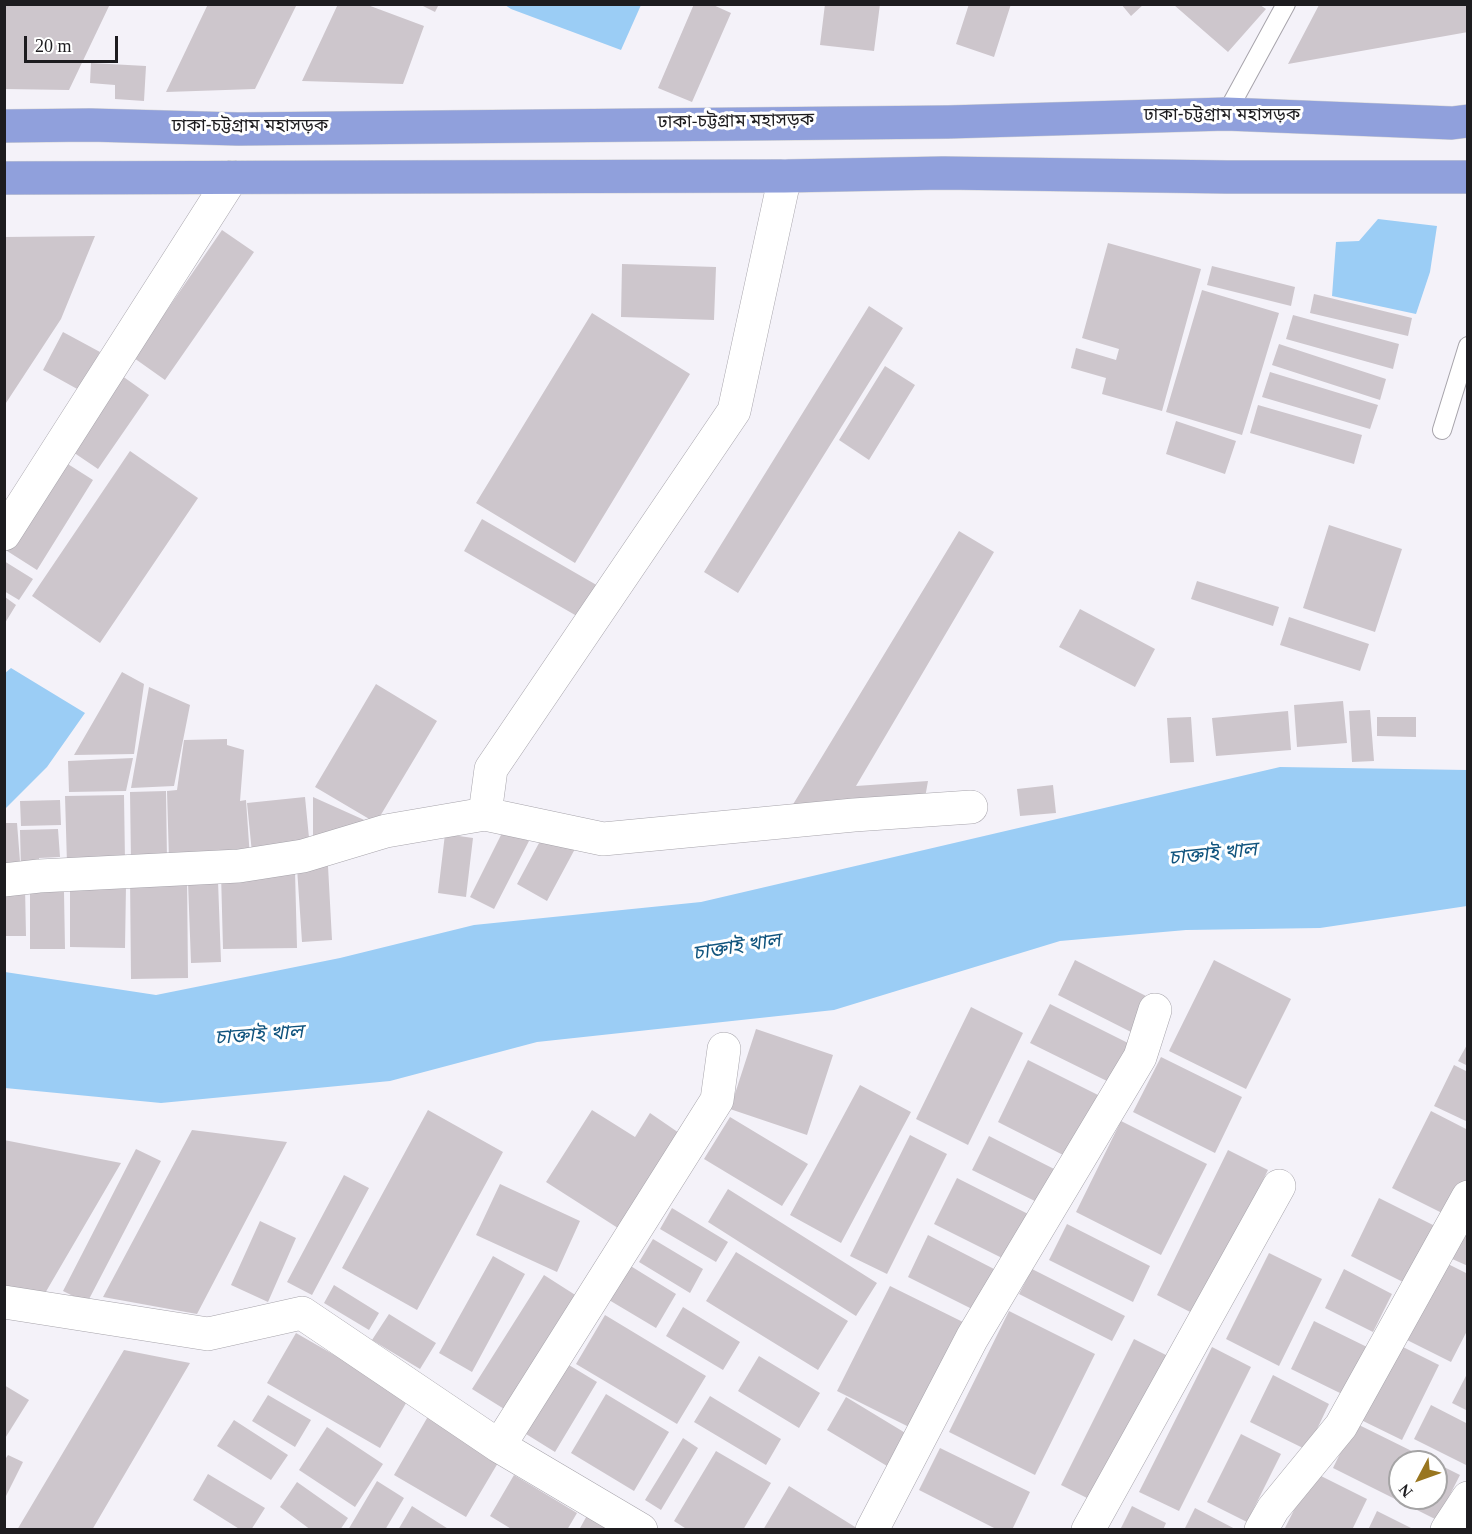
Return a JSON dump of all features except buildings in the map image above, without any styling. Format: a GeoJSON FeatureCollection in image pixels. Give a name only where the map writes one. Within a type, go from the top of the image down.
{"type":"FeatureCollection","features":[{"type":"Feature","properties":{"kind":"highway","name":"ঢাকা-চট্টগ্রাম মহাসড়ক"},"geometry":{"type":"LineString","coordinates":[[4,126],[90,125],[238,129],[948,122],[1226,114],[1452,123],[1467,121]]}},
{"type":"Feature","properties":{"kind":"highway"},"geometry":{"type":"LineString","coordinates":[[4,178],[785,176],[943,173],[1227,177],[1467,177]]}},
{"type":"Feature","properties":{"kind":"street"},"geometry":{"type":"LineString","coordinates":[[485,814],[491,769],[734,411],[785,176]]}},
{"type":"Feature","properties":{"kind":"street"},"geometry":{"type":"LineString","coordinates":[[4,534],[232,177]]}},
{"type":"Feature","properties":{"kind":"street"},"geometry":{"type":"LineString","coordinates":[[4,880],[39,876],[238,866],[303,856],[386,831],[485,814],[603,839],[854,815],[971,807]]}},
{"type":"Feature","properties":{"kind":"street"},"geometry":{"type":"LineString","coordinates":[[872,1530],[972,1338],[1140,1057],[1155,1010]]}},
{"type":"Feature","properties":{"kind":"street"},"geometry":{"type":"LineString","coordinates":[[499,1446],[717,1100],[724,1049]]}},
{"type":"Feature","properties":{"kind":"street"},"geometry":{"type":"LineString","coordinates":[[1088,1530],[1279,1186]]}},
{"type":"Feature","properties":{"kind":"street"},"geometry":{"type":"LineString","coordinates":[[1261,1530],[1274,1509],[1341,1426],[1467,1197]]}},
{"type":"Feature","properties":{"kind":"street"},"geometry":{"type":"LineString","coordinates":[[4,1302],[208,1334],[302,1314],[499,1446],[641,1530]]}},
{"type":"Feature","properties":{"kind":"street"},"geometry":{"type":"LineString","coordinates":[[1447,1530],[1467,1498]]}},
{"type":"Feature","properties":{"kind":"lane"},"geometry":{"type":"LineString","coordinates":[[1226,114],[1286,4]]}},
{"type":"Feature","properties":{"kind":"lane"},"geometry":{"type":"LineString","coordinates":[[1442,430],[1467,346]]}},
{"type":"Feature","properties":{"kind":"water"},"geometry":{"type":"Polygon","coordinates":[[[505,5],[641,5],[621,50],[505,5]]]}},
{"type":"Feature","properties":{"kind":"water"},"geometry":{"type":"Polygon","coordinates":[[[1378,219],[1437,226],[1430,272],[1416,314],[1332,296],[1336,242],[1359,241],[1378,219]]]}},
{"type":"Feature","properties":{"kind":"water"},"geometry":{"type":"Polygon","coordinates":[[[11,668],[85,713],[47,767],[5,809],[4,674],[11,668]]]}},
{"type":"Feature","properties":{"kind":"water","name":"চাক্তাই খাল"},"geometry":{"type":"Polygon","coordinates":[[[1280,767],[1467,770],[1467,906],[1320,928],[1186,930],[1060,941],[834,1010],[537,1042],[390,1081],[161,1103],[5,1088],[5,972],[156,995],[340,958],[474,925],[701,902],[1280,767]]]}}]}
